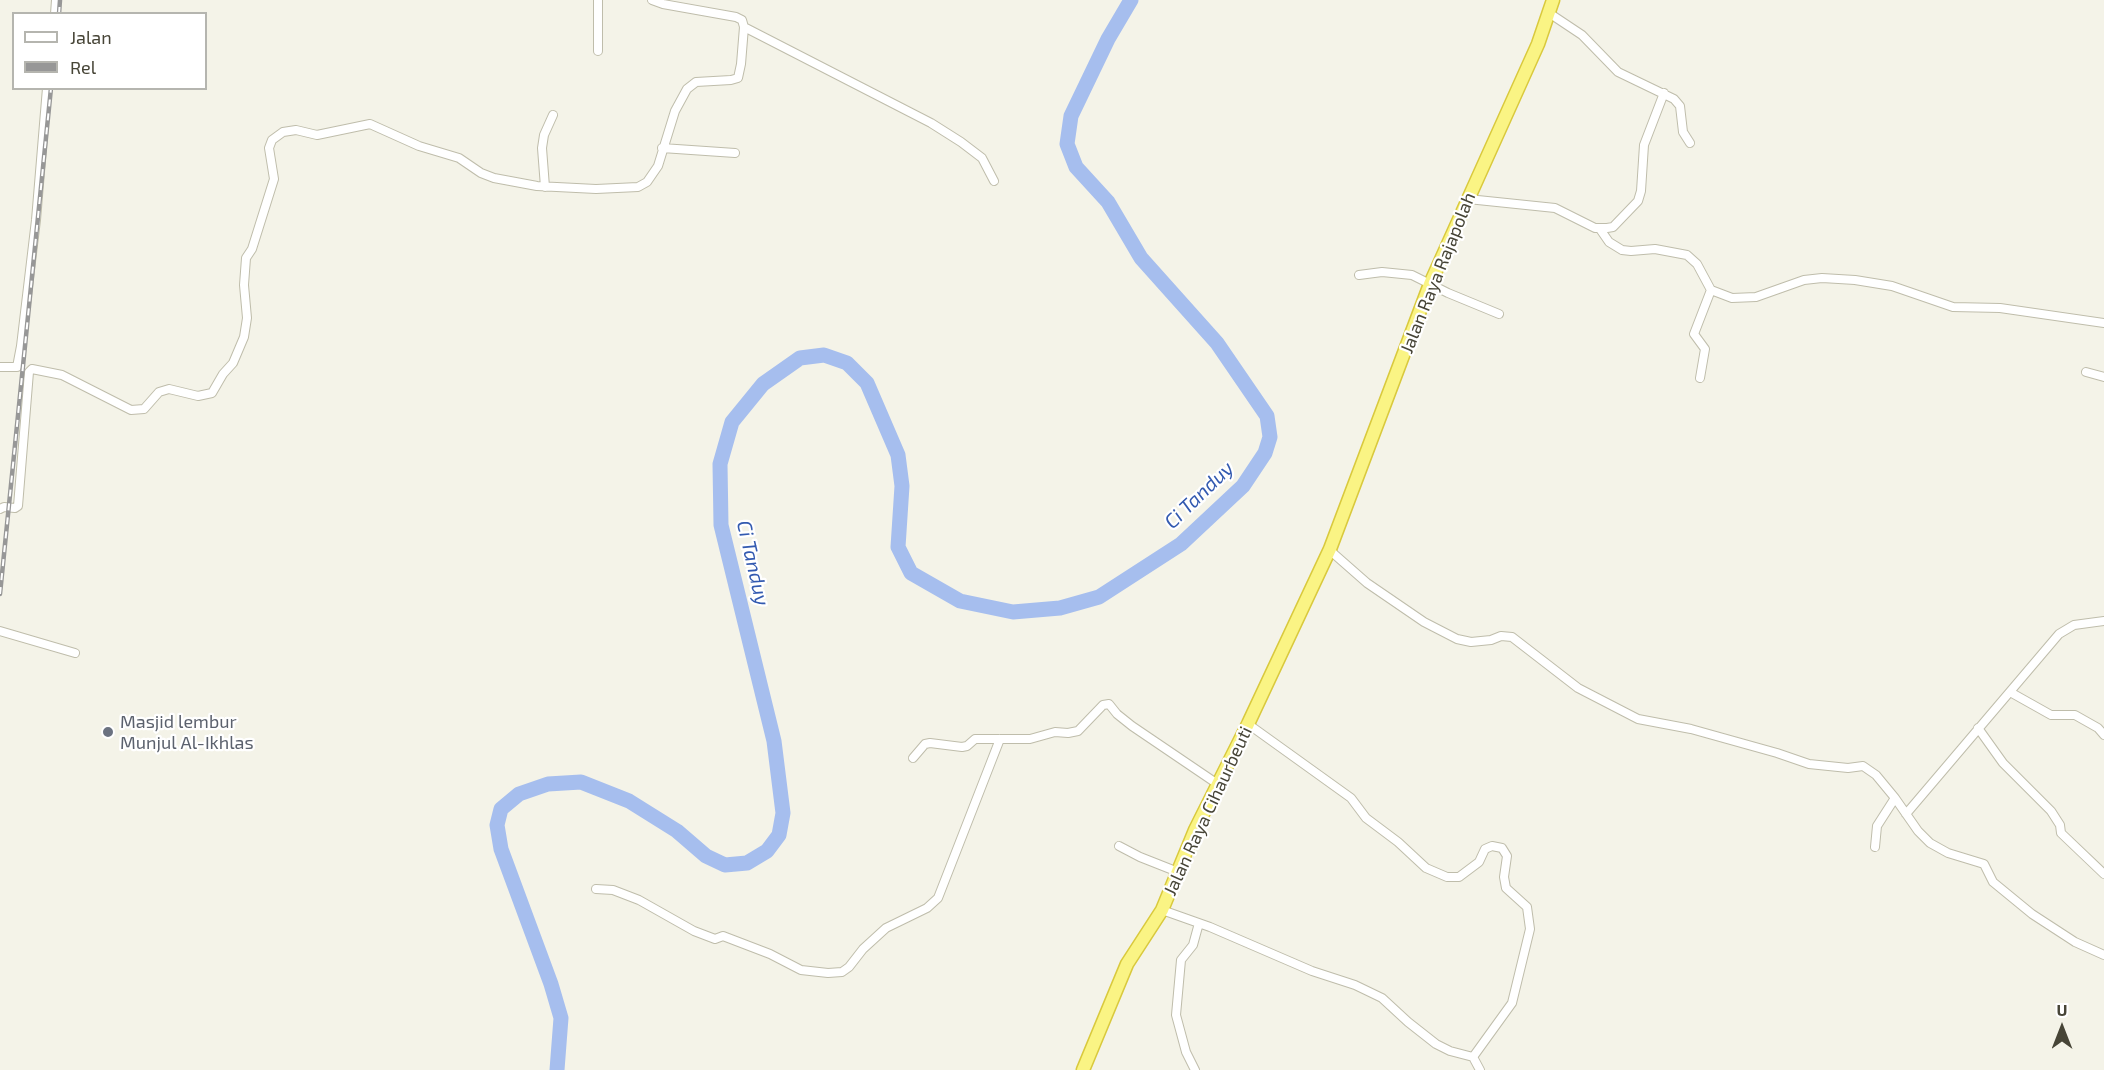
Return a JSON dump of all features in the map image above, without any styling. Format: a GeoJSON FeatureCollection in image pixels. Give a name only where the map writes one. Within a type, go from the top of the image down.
{"type":"FeatureCollection","features":[{"type":"Feature","properties":{"kind":"highway","name":"Jalan Raya Rajapolah"},"geometry":{"type":"LineString","coordinates":[[1330,549],[1430,285],[1538,44],[1553,0]]}},
{"type":"Feature","properties":{"kind":"highway","name":"Jalan Raya Cihaurbeuti"},"geometry":{"type":"LineString","coordinates":[[1083,1070],[1127,964],[1162,910],[1195,830],[1219,785],[1330,549]]}},
{"type":"Feature","properties":{"kind":"street"},"geometry":{"type":"LineString","coordinates":[[598,0],[598,51]]}},
{"type":"Feature","properties":{"kind":"street"},"geometry":{"type":"LineString","coordinates":[[0,509],[18,506],[29,372],[32,369],[62,375],[131,410],[144,409],[159,392],[169,389],[198,396],[212,393],[223,374],[233,363],[244,337],[247,318],[244,285],[246,258],[252,249],[274,179],[270,148],[272,140],[283,132],[296,130],[317,135],[370,124],[419,146],[459,158],[487,176],[545,186],[596,189],[638,187],[647,182],[658,166],[675,111],[687,89],[703,81],[738,78],[744,27],[742,21],[736,16],[663,4],[652,0]]}},
{"type":"Feature","properties":{"kind":"street"},"geometry":{"type":"LineString","coordinates":[[1549,12],[1582,35],[1618,72],[1664,93],[1680,106],[1683,132],[1690,143]]}},
{"type":"Feature","properties":{"kind":"street"},"geometry":{"type":"LineString","coordinates":[[744,27],[931,123],[982,158],[994,181]]}},
{"type":"Feature","properties":{"kind":"street"},"geometry":{"type":"LineString","coordinates":[[0,367],[17,367],[36,220],[47,90]]}},
{"type":"Feature","properties":{"kind":"street"},"geometry":{"type":"LineString","coordinates":[[1600,229],[1613,226],[1638,201],[1641,191],[1644,145],[1664,93]]}},
{"type":"Feature","properties":{"kind":"street"},"geometry":{"type":"LineString","coordinates":[[545,186],[542,148],[544,135],[553,115]]}},
{"type":"Feature","properties":{"kind":"street"},"geometry":{"type":"LineString","coordinates":[[662,148],[735,153]]}},
{"type":"Feature","properties":{"kind":"street"},"geometry":{"type":"LineString","coordinates":[[1468,199],[1555,208],[1600,229],[1609,242],[1622,250],[1654,249],[1687,255],[1698,264],[1711,290],[1731,298],[1756,297],[1804,280],[1822,278],[1855,280],[1892,286],[1953,307],[2000,308],[2104,323]]}},
{"type":"Feature","properties":{"kind":"street"},"geometry":{"type":"LineString","coordinates":[[1359,275],[1398,273],[1412,275],[1499,314]]}},
{"type":"Feature","properties":{"kind":"street"},"geometry":{"type":"LineString","coordinates":[[1700,378],[1705,349],[1694,334],[1711,290]]}},
{"type":"Feature","properties":{"kind":"street"},"geometry":{"type":"LineString","coordinates":[[2086,372],[2104,377]]}},
{"type":"Feature","properties":{"kind":"street"},"geometry":{"type":"LineString","coordinates":[[1330,549],[1367,582],[1424,622],[1457,639],[1471,642],[1491,640],[1501,636],[1512,637],[1578,688],[1638,719],[1691,729],[1777,753],[1809,765],[1848,768],[1863,766],[1876,775],[1918,831],[1930,843],[1948,853],[1984,864],[1993,882],[2032,914],[2075,942],[2104,955]]}},
{"type":"Feature","properties":{"kind":"street"},"geometry":{"type":"LineString","coordinates":[[1906,814],[2059,634],[2074,626],[2104,621]]}},
{"type":"Feature","properties":{"kind":"street"},"geometry":{"type":"LineString","coordinates":[[0,631],[75,653]]}},
{"type":"Feature","properties":{"kind":"street"},"geometry":{"type":"LineString","coordinates":[[2010,692],[2051,715],[2077,716],[2098,728],[2104,735]]}},
{"type":"Feature","properties":{"kind":"street"},"geometry":{"type":"LineString","coordinates":[[913,758],[927,743],[962,747],[975,739],[1030,739],[1055,732],[1078,731],[1103,705],[1109,704],[1132,726],[1219,785]]}},
{"type":"Feature","properties":{"kind":"street"},"geometry":{"type":"LineString","coordinates":[[1248,724],[1352,798],[1366,818],[1398,842],[1426,868],[1447,877],[1459,877],[1479,862],[1485,849],[1492,846],[1502,848],[1507,856],[1504,877],[1506,888],[1527,907],[1530,929],[1512,1003],[1473,1058]]}},
{"type":"Feature","properties":{"kind":"street"},"geometry":{"type":"LineString","coordinates":[[1978,728],[2003,763],[2052,811],[2060,825],[2061,833],[2104,874]]}},
{"type":"Feature","properties":{"kind":"street"},"geometry":{"type":"LineString","coordinates":[[596,889],[612,889],[639,900],[694,931],[715,939],[723,936],[770,954],[801,970],[842,972],[886,928],[927,908],[938,898],[1000,739]]}},
{"type":"Feature","properties":{"kind":"street"},"geometry":{"type":"LineString","coordinates":[[1875,847],[1877,826],[1895,798]]}},
{"type":"Feature","properties":{"kind":"street"},"geometry":{"type":"LineString","coordinates":[[1119,846],[1140,858],[1178,872]]}},
{"type":"Feature","properties":{"kind":"street"},"geometry":{"type":"LineString","coordinates":[[1162,910],[1382,998],[1436,1044],[1473,1058],[1480,1070]]}},
{"type":"Feature","properties":{"kind":"street"},"geometry":{"type":"LineString","coordinates":[[1195,1070],[1186,1052],[1176,1015],[1181,960],[1193,945],[1199,923]]}},
{"type":"Feature","properties":{"kind":"waterway","name":"Ci Tanduy"},"geometry":{"type":"LineString","coordinates":[[557,1070],[561,1018],[551,984],[501,849],[497,825],[501,809],[519,794],[548,784],[581,782],[629,801],[677,831],[706,856],[725,865],[747,863],[767,851],[779,835],[783,813],[774,741],[721,525],[720,464],[732,422],[763,384],[800,358],[824,355],[847,363],[867,383],[898,455],[902,486],[898,547],[911,573],[960,601],[1013,612],[1060,608],[1099,597],[1181,544],[1243,486],[1265,453],[1270,437],[1267,416],[1217,343],[1141,258],[1108,202],[1076,167],[1067,144],[1071,116],[1108,39],[1131,0]]}},
{"type":"Feature","properties":{"kind":"railway"},"geometry":{"type":"LineString","coordinates":[[59,12],[60,0]]}},
{"type":"Feature","properties":{"kind":"railway"},"geometry":{"type":"LineString","coordinates":[[0,594],[51,90]]}},
{"type":"Feature","properties":{"kind":"place","name":"Masjid lembur Munjul Al-Ikhlas"},"geometry":{"type":"Point","coordinates":[108,732]}}]}
